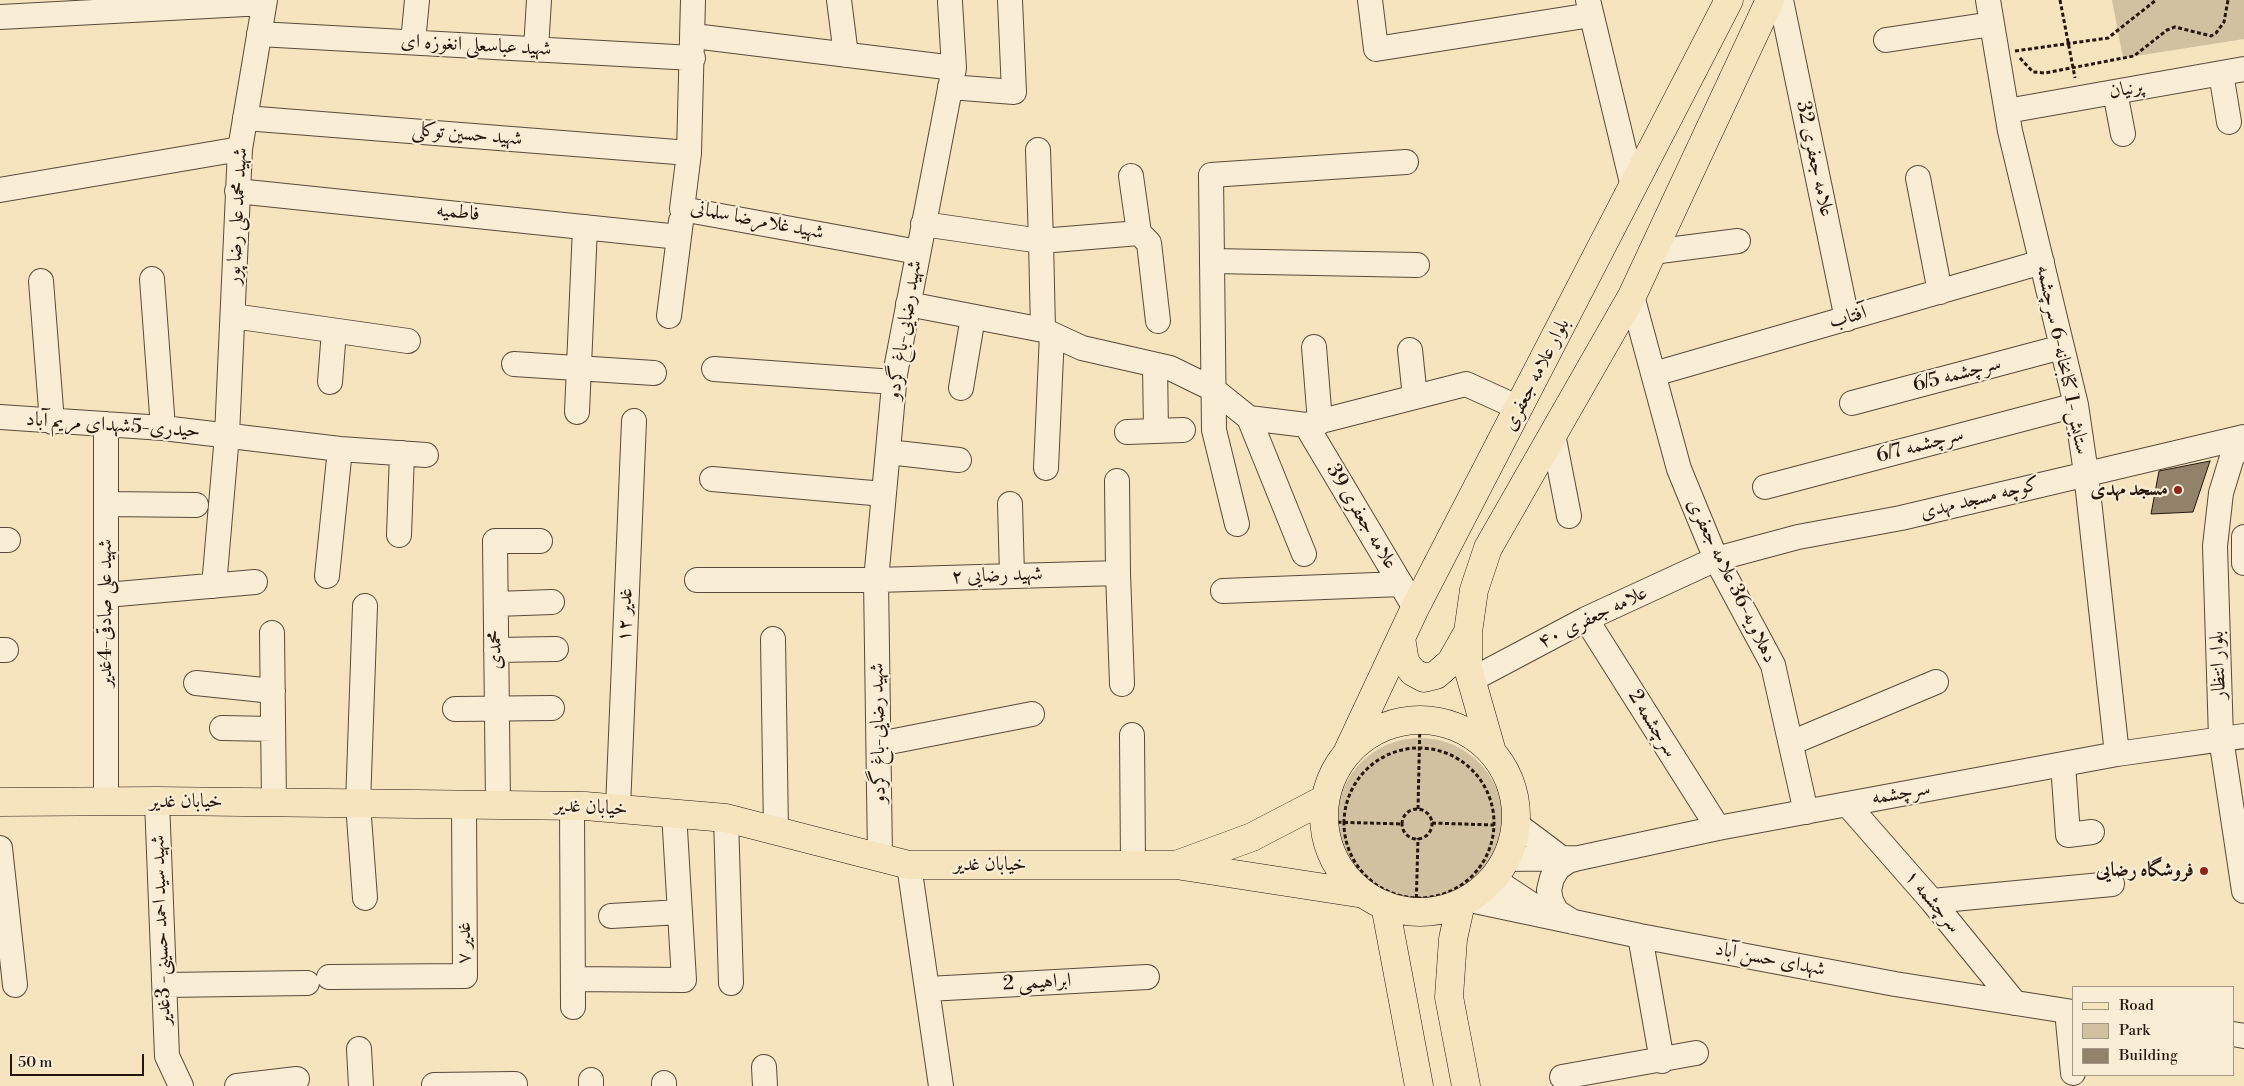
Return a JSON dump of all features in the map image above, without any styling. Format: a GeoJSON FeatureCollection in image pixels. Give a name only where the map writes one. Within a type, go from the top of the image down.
{"type":"FeatureCollection","features":[{"type":"Feature","properties":{"kind":"main road","name":"بلوار علامه جعفری"},"geometry":{"type":"LineString","coordinates":[[1348,751],[1415,608],[1729,0]]}},
{"type":"Feature","properties":{"kind":"main road","name":"بلوار علامه جعفری"},"geometry":{"type":"LineString","coordinates":[[1492,752],[1468,668],[1468,632],[1474,590],[1488,548],[1632,296],[1770,0]]}},
{"type":"Feature","properties":{"kind":"main road"},"geometry":{"type":"LineString","coordinates":[[1401,638],[1404,662],[1413,672],[1424,678],[1436,675],[1451,662],[1468,632]]}},
{"type":"Feature","properties":{"kind":"main road"},"geometry":{"type":"LineString","coordinates":[[1176,865],[1374,899],[1415,904],[1436,911],[1466,901],[1500,869],[1505,825],[1515,798],[1506,773],[1492,752],[1459,728],[1420,719],[1380,727],[1348,751],[1333,773],[1331,815],[1326,835],[1339,868],[1374,899],[1419,1086]]}},
{"type":"Feature","properties":{"kind":"main road","name":"خیابان غدیر"},"geometry":{"type":"LineString","coordinates":[[0,802],[157,801],[618,808],[726,818],[909,865],[1176,865]]}},
{"type":"Feature","properties":{"kind":"main road"},"geometry":{"type":"LineString","coordinates":[[1176,865],[1252,837],[1331,815]]}},
{"type":"Feature","properties":{"kind":"main road"},"geometry":{"type":"LineString","coordinates":[[1466,901],[1453,939],[1449,997],[1466,1086]]}},
{"type":"Feature","properties":{"kind":"street"},"geometry":{"type":"LineString","coordinates":[[413,42],[417,0]]}},
{"type":"Feature","properties":{"kind":"street"},"geometry":{"type":"LineString","coordinates":[[536,49],[539,0]]}},
{"type":"Feature","properties":{"kind":"street","name":"شهید غلامرضا سلمانی"},"geometry":{"type":"LineString","coordinates":[[693,0],[689,153],[682,210],[918,252]]}},
{"type":"Feature","properties":{"kind":"street"},"geometry":{"type":"LineString","coordinates":[[839,0],[846,55]]}},
{"type":"Feature","properties":{"kind":"street"},"geometry":{"type":"LineString","coordinates":[[693,47],[846,55],[1014,92],[1010,0]]}},
{"type":"Feature","properties":{"kind":"street"},"geometry":{"type":"LineString","coordinates":[[1370,0],[1376,49],[1590,8],[1633,187]]}},
{"type":"Feature","properties":{"kind":"street","name":"علامه جعفری 32"},"geometry":{"type":"LineString","coordinates":[[1780,0],[1847,319]]}},
{"type":"Feature","properties":{"kind":"street","name":"ستایش-1 کتابخانه-6 سرچشمه"},"geometry":{"type":"LineString","coordinates":[[1988,0],[1992,24],[2010,48],[2007,110],[2076,405],[2086,473],[2117,754]]}},
{"type":"Feature","properties":{"kind":"street"},"geometry":{"type":"LineString","coordinates":[[0,17],[264,2]]}},
{"type":"Feature","properties":{"kind":"street","name":"شهید محمد علی رضا پور"},"geometry":{"type":"LineString","coordinates":[[214,586],[226,434],[240,149],[264,2]]}},
{"type":"Feature","properties":{"kind":"street","name":"شهید رضایی-باغ گردو"},"geometry":{"type":"LineString","coordinates":[[880,857],[876,580],[894,382],[952,78],[950,2]]}},
{"type":"Feature","properties":{"kind":"street"},"geometry":{"type":"LineString","coordinates":[[1886,40],[1992,24]]}},
{"type":"Feature","properties":{"kind":"street","name":"شهید عباسعلی انغوزه ای"},"geometry":{"type":"LineString","coordinates":[[259,34],[536,49],[693,47]]}},
{"type":"Feature","properties":{"kind":"street"},"geometry":{"type":"LineString","coordinates":[[2229,122],[2233,71]]}},
{"type":"Feature","properties":{"kind":"street","name":"پرنیان"},"geometry":{"type":"LineString","coordinates":[[2007,110],[2233,71]]}},
{"type":"Feature","properties":{"kind":"street"},"geometry":{"type":"LineString","coordinates":[[2115,92],[2123,134]]}},
{"type":"Feature","properties":{"kind":"street","name":"شهید حسین توکلی"},"geometry":{"type":"LineString","coordinates":[[245,118],[689,153]]}},
{"type":"Feature","properties":{"kind":"street"},"geometry":{"type":"LineString","coordinates":[[0,190],[240,149]]}},
{"type":"Feature","properties":{"kind":"street"},"geometry":{"type":"LineString","coordinates":[[1038,150],[1047,332],[1046,468]]}},
{"type":"Feature","properties":{"kind":"street"},"geometry":{"type":"LineString","coordinates":[[1237,524],[1214,430],[1211,175],[1406,162]]}},
{"type":"Feature","properties":{"kind":"street"},"geometry":{"type":"LineString","coordinates":[[1131,176],[1139,233],[1149,243],[1158,321]]}},
{"type":"Feature","properties":{"kind":"street"},"geometry":{"type":"LineString","coordinates":[[1918,178],[1940,292]]}},
{"type":"Feature","properties":{"kind":"street","name":"فاطمیه"},"geometry":{"type":"LineString","coordinates":[[237,191],[679,237]]}},
{"type":"Feature","properties":{"kind":"street"},"geometry":{"type":"LineString","coordinates":[[669,316],[682,210]]}},
{"type":"Feature","properties":{"kind":"street"},"geometry":{"type":"LineString","coordinates":[[923,224],[1041,240],[1139,233]]}},
{"type":"Feature","properties":{"kind":"street"},"geometry":{"type":"LineString","coordinates":[[578,412],[586,227]]}},
{"type":"Feature","properties":{"kind":"street"},"geometry":{"type":"LineString","coordinates":[[1652,252],[1738,241]]}},
{"type":"Feature","properties":{"kind":"street"},"geometry":{"type":"LineString","coordinates":[[1213,261],[1418,265]]}},
{"type":"Feature","properties":{"kind":"street","name":"آفتاب"},"geometry":{"type":"LineString","coordinates":[[1654,374],[2042,262]]}},
{"type":"Feature","properties":{"kind":"street"},"geometry":{"type":"LineString","coordinates":[[152,279],[163,428]]}},
{"type":"Feature","properties":{"kind":"street"},"geometry":{"type":"LineString","coordinates":[[41,281],[52,422]]}},
{"type":"Feature","properties":{"kind":"street","name":"دهلاویه-36 علامه جعفری"},"geometry":{"type":"LineString","coordinates":[[1632,296],[1679,469],[1716,559],[1773,665],[1806,812]]}},
{"type":"Feature","properties":{"kind":"street"},"geometry":{"type":"LineString","coordinates":[[908,304],[1047,332],[1082,348],[1170,368],[1213,389],[1249,418],[1304,554]]}},
{"type":"Feature","properties":{"kind":"street"},"geometry":{"type":"LineString","coordinates":[[233,316],[408,341]]}},
{"type":"Feature","properties":{"kind":"street"},"geometry":{"type":"LineString","coordinates":[[961,388],[973,317]]}},
{"type":"Feature","properties":{"kind":"street"},"geometry":{"type":"LineString","coordinates":[[330,382],[334,331]]}},
{"type":"Feature","properties":{"kind":"street"},"geometry":{"type":"LineString","coordinates":[[1313,424],[1314,347]]}},
{"type":"Feature","properties":{"kind":"street","name":"سرچشمه 6/5"},"geometry":{"type":"LineString","coordinates":[[1852,403],[2062,347]]}},
{"type":"Feature","properties":{"kind":"street"},"geometry":{"type":"LineString","coordinates":[[1410,350],[1415,397]]}},
{"type":"Feature","properties":{"kind":"street"},"geometry":{"type":"LineString","coordinates":[[514,364],[654,373]]}},
{"type":"Feature","properties":{"kind":"street"},"geometry":{"type":"LineString","coordinates":[[1156,365],[1156,431]]}},
{"type":"Feature","properties":{"kind":"street"},"geometry":{"type":"LineString","coordinates":[[714,369],[894,382]]}},
{"type":"Feature","properties":{"kind":"street"},"geometry":{"type":"LineString","coordinates":[[1249,418],[1313,424],[1466,384],[1519,408]]}},
{"type":"Feature","properties":{"kind":"street","name":"سرچشمه 6/7"},"geometry":{"type":"LineString","coordinates":[[1765,487],[2076,405]]}},
{"type":"Feature","properties":{"kind":"street","name":"حیدری-5شهدای مریم آباد"},"geometry":{"type":"LineString","coordinates":[[0,417],[163,428],[340,449],[426,455]]}},
{"type":"Feature","properties":{"kind":"street","name":"غدیر ۱۲"},"geometry":{"type":"LineString","coordinates":[[618,808],[634,421]]}},
{"type":"Feature","properties":{"kind":"street","name":"شهید علی صادقی-4غدیر"},"geometry":{"type":"LineString","coordinates":[[106,424],[106,802]]}},
{"type":"Feature","properties":{"kind":"street","name":"علامه جعفری 39"},"geometry":{"type":"LineString","coordinates":[[1313,424],[1415,608]]}},
{"type":"Feature","properties":{"kind":"street"},"geometry":{"type":"LineString","coordinates":[[1127,432],[1183,430]]}},
{"type":"Feature","properties":{"kind":"street"},"geometry":{"type":"LineString","coordinates":[[1553,434],[1569,516]]}},
{"type":"Feature","properties":{"kind":"street","name":"کوچه مسجد مهدی"},"geometry":{"type":"LineString","coordinates":[[1716,559],[1798,537],[1901,518],[2244,437]]}},
{"type":"Feature","properties":{"kind":"street","name":"بلوار انتظار"},"geometry":{"type":"LineString","coordinates":[[2244,442],[2232,457],[2221,493],[2215,546],[2233,737],[2244,891]]}},
{"type":"Feature","properties":{"kind":"street"},"geometry":{"type":"LineString","coordinates":[[327,576],[340,449]]}},
{"type":"Feature","properties":{"kind":"street"},"geometry":{"type":"LineString","coordinates":[[888,452],[959,460]]}},
{"type":"Feature","properties":{"kind":"street"},"geometry":{"type":"LineString","coordinates":[[399,535],[402,454]]}},
{"type":"Feature","properties":{"kind":"street"},"geometry":{"type":"LineString","coordinates":[[712,479],[884,494]]}},
{"type":"Feature","properties":{"kind":"street"},"geometry":{"type":"LineString","coordinates":[[1117,482],[1122,684]]}},
{"type":"Feature","properties":{"kind":"street"},"geometry":{"type":"LineString","coordinates":[[106,504],[196,505]]}},
{"type":"Feature","properties":{"kind":"street"},"geometry":{"type":"LineString","coordinates":[[1010,504],[1012,575]]}},
{"type":"Feature","properties":{"kind":"street"},"geometry":{"type":"LineString","coordinates":[[2244,537],[2244,563]]}},
{"type":"Feature","properties":{"kind":"street","name":"محمدی"},"geometry":{"type":"LineString","coordinates":[[498,805],[494,541],[540,540]]}},
{"type":"Feature","properties":{"kind":"street","name":"علامه جعفری ۴۰"},"geometry":{"type":"LineString","coordinates":[[1471,680],[1586,619],[1716,559]]}},
{"type":"Feature","properties":{"kind":"street","name":"شهید رضایی ۲"},"geometry":{"type":"LineString","coordinates":[[696,580],[876,580],[1118,573]]}},
{"type":"Feature","properties":{"kind":"street"},"geometry":{"type":"LineString","coordinates":[[106,595],[255,582]]}},
{"type":"Feature","properties":{"kind":"street"},"geometry":{"type":"LineString","coordinates":[[1223,592],[1401,584]]}},
{"type":"Feature","properties":{"kind":"street"},"geometry":{"type":"LineString","coordinates":[[496,604],[552,602]]}},
{"type":"Feature","properties":{"kind":"street"},"geometry":{"type":"LineString","coordinates":[[365,606],[358,804],[365,898]]}},
{"type":"Feature","properties":{"kind":"street","name":"سرچشمه 2"},"geometry":{"type":"LineString","coordinates":[[1586,619],[1718,828]]}},
{"type":"Feature","properties":{"kind":"street"},"geometry":{"type":"LineString","coordinates":[[272,633],[274,803]]}},
{"type":"Feature","properties":{"kind":"street"},"geometry":{"type":"LineString","coordinates":[[773,639],[776,831]]}},
{"type":"Feature","properties":{"kind":"street"},"geometry":{"type":"LineString","coordinates":[[496,650],[556,649]]}},
{"type":"Feature","properties":{"kind":"street"},"geometry":{"type":"LineString","coordinates":[[1791,743],[1936,682]]}},
{"type":"Feature","properties":{"kind":"street"},"geometry":{"type":"LineString","coordinates":[[196,683],[273,691]]}},
{"type":"Feature","properties":{"kind":"street"},"geometry":{"type":"LineString","coordinates":[[455,710],[552,708]]}},
{"type":"Feature","properties":{"kind":"street"},"geometry":{"type":"LineString","coordinates":[[879,744],[1032,714]]}},
{"type":"Feature","properties":{"kind":"street"},"geometry":{"type":"LineString","coordinates":[[222,728],[273,729]]}},
{"type":"Feature","properties":{"kind":"street"},"geometry":{"type":"LineString","coordinates":[[1132,735],[1133,865]]}},
{"type":"Feature","properties":{"kind":"street","name":"سرچشمه"},"geometry":{"type":"LineString","coordinates":[[1569,858],[1718,828],[2117,754],[2233,737]]}},
{"type":"Feature","properties":{"kind":"street"},"geometry":{"type":"LineString","coordinates":[[2063,764],[2068,835],[2092,832]]}},
{"type":"Feature","properties":{"kind":"street","name":"شهید سید احمد حسینی- 3غدیر"},"geometry":{"type":"LineString","coordinates":[[157,801],[167,1056],[181,1086]]}},
{"type":"Feature","properties":{"kind":"street","name":"سرچشمه ۱"},"geometry":{"type":"LineString","coordinates":[[1847,804],[1932,901],[2015,1003]]}},
{"type":"Feature","properties":{"kind":"street","name":"غدیر ۷"},"geometry":{"type":"LineString","coordinates":[[165,985],[465,976],[464,805]]}},
{"type":"Feature","properties":{"kind":"street"},"geometry":{"type":"LineString","coordinates":[[572,806],[573,1007]]}},
{"type":"Feature","properties":{"kind":"street"},"geometry":{"type":"LineString","coordinates":[[573,979],[684,980],[674,813]]}},
{"type":"Feature","properties":{"kind":"street"},"geometry":{"type":"LineString","coordinates":[[726,818],[731,983]]}},
{"type":"Feature","properties":{"kind":"street"},"geometry":{"type":"LineString","coordinates":[[1505,825],[1569,858]]}},
{"type":"Feature","properties":{"kind":"street"},"geometry":{"type":"LineString","coordinates":[[0,848],[15,985]]}},
{"type":"Feature","properties":{"kind":"street"},"geometry":{"type":"LineString","coordinates":[[1500,869],[1569,858]]}},
{"type":"Feature","properties":{"kind":"street"},"geometry":{"type":"LineString","coordinates":[[1569,858],[1568,861],[1558,868],[1552,878],[1549,890],[1551,901],[1557,912],[1566,920],[1577,924]]}},
{"type":"Feature","properties":{"kind":"street"},"geometry":{"type":"LineString","coordinates":[[909,865],[941,1086]]}},
{"type":"Feature","properties":{"kind":"street"},"geometry":{"type":"LineString","coordinates":[[1500,869],[1552,918]]}},
{"type":"Feature","properties":{"kind":"street"},"geometry":{"type":"LineString","coordinates":[[1932,901],[2112,884]]}},
{"type":"Feature","properties":{"kind":"street","name":"شهدای حسن آباد"},"geometry":{"type":"LineString","coordinates":[[1466,901],[1895,984],[2070,1012]]}},
{"type":"Feature","properties":{"kind":"street"},"geometry":{"type":"LineString","coordinates":[[611,916],[680,912]]}},
{"type":"Feature","properties":{"kind":"street"},"geometry":{"type":"LineString","coordinates":[[1640,936],[1662,1061]]}},
{"type":"Feature","properties":{"kind":"street","name":"ابراهیمی 2"},"geometry":{"type":"LineString","coordinates":[[928,989],[1147,977]]}},
{"type":"Feature","properties":{"kind":"street"},"geometry":{"type":"LineString","coordinates":[[2070,1012],[2072,1053]]}},
{"type":"Feature","properties":{"kind":"street"},"geometry":{"type":"LineString","coordinates":[[360,1049],[361,1086]]}},
{"type":"Feature","properties":{"kind":"street"},"geometry":{"type":"LineString","coordinates":[[1562,1077],[1662,1061],[1696,1053]]}},
{"type":"Feature","properties":{"kind":"street"},"geometry":{"type":"LineString","coordinates":[[237,1086],[297,1079]]}},
{"type":"Feature","properties":{"kind":"street"},"geometry":{"type":"LineString","coordinates":[[434,1085],[515,1084]]}},
{"type":"Feature","properties":{"kind":"path"},"geometry":{"type":"LineString","coordinates":[[2060,0],[2079,98]]}},
{"type":"Feature","properties":{"kind":"path"},"geometry":{"type":"LineString","coordinates":[[2148,0],[2149,6]]}},
{"type":"Feature","properties":{"kind":"path"},"geometry":{"type":"LineString","coordinates":[[2010,48],[2069,44],[2108,38],[2156,0]]}},
{"type":"Feature","properties":{"kind":"path"},"geometry":{"type":"LineString","coordinates":[[2010,48],[2033,72],[2045,73],[2134,56],[2167,30],[2175,27],[2204,36],[2216,33],[2224,22],[2228,0]]}},
{"type":"Feature","properties":{"kind":"path"},"geometry":{"type":"LineString","coordinates":[[1418,809],[1420,719]]}},
{"type":"Feature","properties":{"kind":"path"},"geometry":{"type":"LineString","coordinates":[[1331,815],[1348,795],[1359,777],[1369,767],[1393,752],[1420,748],[1436,750],[1455,757],[1473,770],[1485,788],[1492,808],[1505,825]]}},
{"type":"Feature","properties":{"kind":"path"},"geometry":{"type":"LineString","coordinates":[[1418,809],[1429,815],[1432,823],[1428,834],[1418,838],[1405,832],[1403,824],[1409,812],[1418,809]]}},
{"type":"Feature","properties":{"kind":"path"},"geometry":{"type":"LineString","coordinates":[[1331,815],[1403,824]]}},
{"type":"Feature","properties":{"kind":"path"},"geometry":{"type":"LineString","coordinates":[[1331,815],[1345,837],[1352,858],[1365,875],[1382,888],[1402,896],[1415,904]]}},
{"type":"Feature","properties":{"kind":"path"},"geometry":{"type":"LineString","coordinates":[[1432,823],[1505,825]]}},
{"type":"Feature","properties":{"kind":"path"},"geometry":{"type":"LineString","coordinates":[[1415,904],[1444,894],[1463,884],[1478,869],[1505,825]]}},
{"type":"Feature","properties":{"kind":"path"},"geometry":{"type":"LineString","coordinates":[[1415,904],[1418,838]]}},
{"type":"Feature","properties":{"kind":"green space"},"geometry":{"type":"Polygon","coordinates":[[[2112,0],[2244,0],[2244,39],[2123,58],[2112,0]]]}},
{"type":"Feature","properties":{"kind":"green space"},"geometry":{"type":"Polygon","coordinates":[[[1420,738],[1452,744],[1479,762],[1497,789],[1503,821],[1497,853],[1479,880],[1452,898],[1420,904],[1388,898],[1361,880],[1343,853],[1337,821],[1343,789],[1361,762],[1388,744],[1420,738]]]}},
{"type":"Feature","properties":{"kind":"building","name":"مسجد مهدی"},"geometry":{"type":"Polygon","coordinates":[[[2210,461],[2193,512],[2151,514],[2159,471],[2210,461]]]}},
{"type":"Feature","properties":{"kind":"place","name":"مسجد مهدی"},"geometry":{"type":"Point","coordinates":[2178,490]}},
{"type":"Feature","properties":{"kind":"place","name":"فروشگاه رضایی"},"geometry":{"type":"Point","coordinates":[2204,871]}}]}
